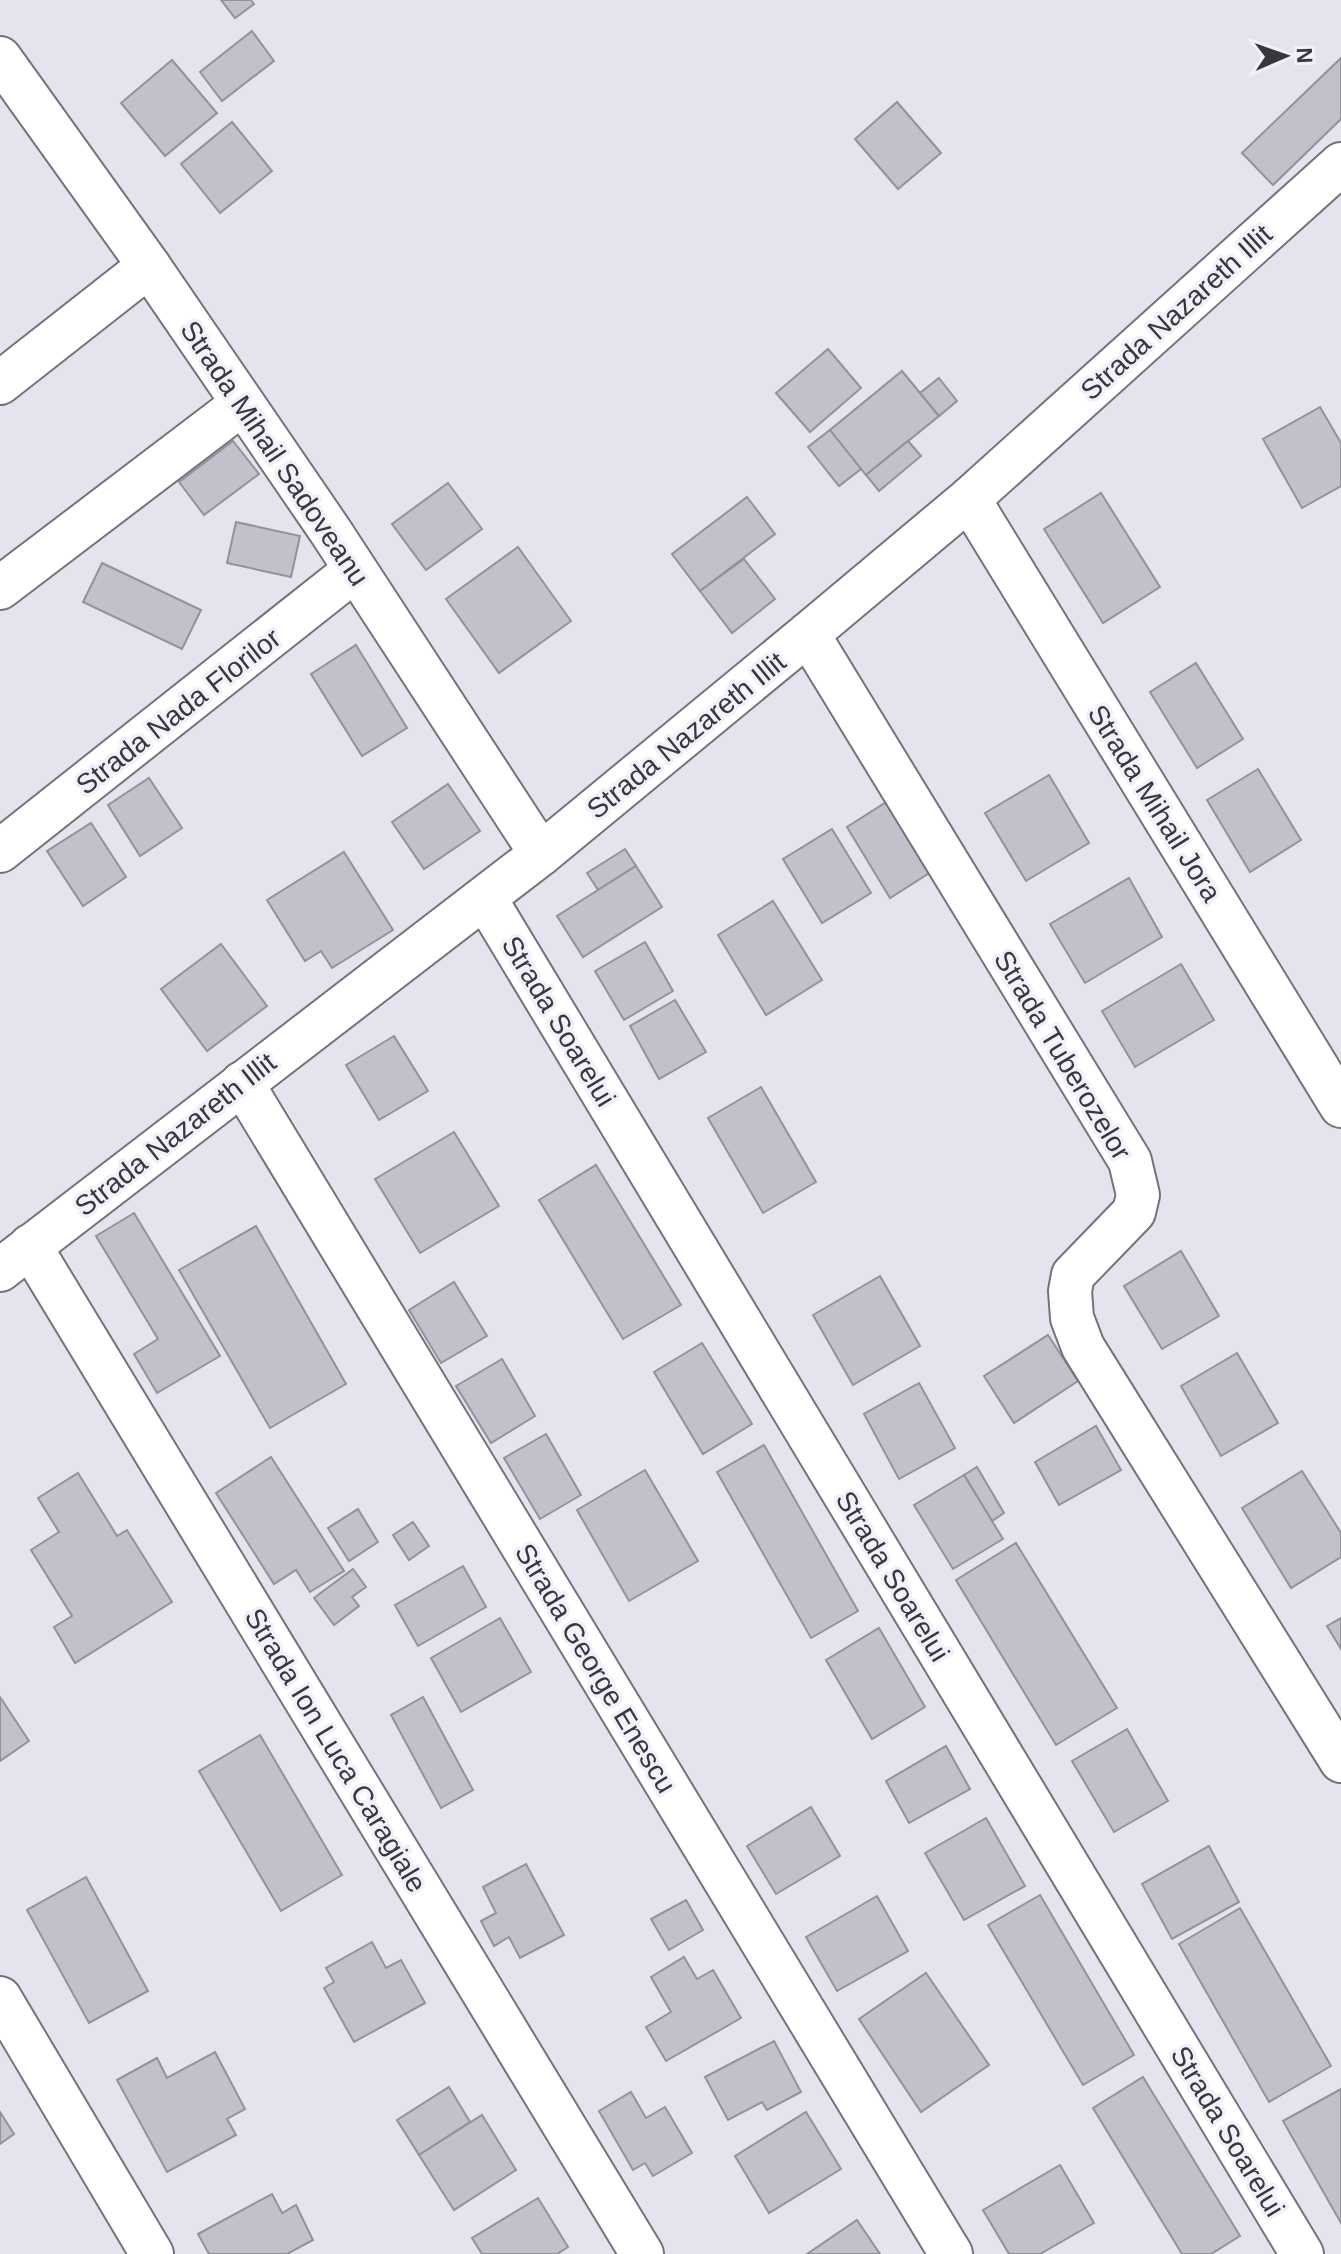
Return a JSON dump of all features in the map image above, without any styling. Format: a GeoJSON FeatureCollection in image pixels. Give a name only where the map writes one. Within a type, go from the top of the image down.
{"type":"FeatureCollection","features":[{"type":"Feature","properties":{"kind":"street","name":"Strada Mihail Sadoveanu"},"geometry":{"type":"LineString","coordinates":[[0,58],[149,266],[355,570],[541,854]]}},
{"type":"Feature","properties":{"kind":"street","name":"Strada Nazareth Illit"},"geometry":{"type":"LineString","coordinates":[[15,1258],[541,854],[969,499],[1339,172]]}},
{"type":"Feature","properties":{"kind":"street"},"geometry":{"type":"LineString","coordinates":[[0,383],[149,266]]}},
{"type":"Feature","properties":{"kind":"street"},"geometry":{"type":"LineString","coordinates":[[0,588],[242,404]]}},
{"type":"Feature","properties":{"kind":"street","name":"Strada Mihail Jora"},"geometry":{"type":"LineString","coordinates":[[969,499],[1341,1106]]}},
{"type":"Feature","properties":{"kind":"street","name":"Strada Nada Florilor"},"geometry":{"type":"LineString","coordinates":[[0,851],[355,570]]}},
{"type":"Feature","properties":{"kind":"street","name":"Strada Tuberozelor"},"geometry":{"type":"LineString","coordinates":[[808,634],[1130,1161],[1138,1195],[1134,1212],[1073,1275],[1070,1291],[1072,1318],[1083,1347],[1341,1761]]}},
{"type":"Feature","properties":{"kind":"street","name":"Strada Soarelui"},"geometry":{"type":"LineString","coordinates":[[485,898],[1302,2254]]}},
{"type":"Feature","properties":{"kind":"street","name":"Strada George Enescu"},"geometry":{"type":"LineString","coordinates":[[242,1083],[951,2254]]}},
{"type":"Feature","properties":{"kind":"street","name":"Strada Ion Luca Caragiale"},"geometry":{"type":"LineString","coordinates":[[15,1258],[642,2254]]}},
{"type":"Feature","properties":{"kind":"street"},"geometry":{"type":"LineString","coordinates":[[0,1998],[152,2254]]}},
{"type":"Feature","properties":{"kind":"building"},"geometry":{"type":"Polygon","coordinates":[[[221,0],[251,0],[254,4],[235,18],[221,0]]]}},
{"type":"Feature","properties":{"kind":"building"},"geometry":{"type":"Polygon","coordinates":[[[252,31],[274,61],[222,101],[200,72],[252,31]]]}},
{"type":"Feature","properties":{"kind":"building"},"geometry":{"type":"Polygon","coordinates":[[[1341,58],[1341,119],[1273,185],[1242,153],[1341,58]]]}},
{"type":"Feature","properties":{"kind":"building"},"geometry":{"type":"Polygon","coordinates":[[[172,60],[217,113],[165,156],[121,103],[172,60]]]}},
{"type":"Feature","properties":{"kind":"building"},"geometry":{"type":"Polygon","coordinates":[[[897,102],[941,153],[898,189],[855,139],[897,102]]]}},
{"type":"Feature","properties":{"kind":"building"},"geometry":{"type":"Polygon","coordinates":[[[232,122],[272,171],[220,213],[181,164],[232,122]]]}},
{"type":"Feature","properties":{"kind":"building"},"geometry":{"type":"Polygon","coordinates":[[[828,349],[861,388],[810,432],[776,393],[828,349]]]}},
{"type":"Feature","properties":{"kind":"building"},"geometry":{"type":"Polygon","coordinates":[[[902,371],[939,416],[866,475],[830,430],[902,371]]]}},
{"type":"Feature","properties":{"kind":"building"},"geometry":{"type":"Polygon","coordinates":[[[939,378],[957,401],[939,416],[920,393],[939,378]]]}},
{"type":"Feature","properties":{"kind":"building"},"geometry":{"type":"Polygon","coordinates":[[[1320,407],[1341,443],[1341,486],[1302,508],[1263,439],[1320,407]]]}},
{"type":"Feature","properties":{"kind":"building"},"geometry":{"type":"Polygon","coordinates":[[[830,430],[861,469],[839,486],[808,447],[830,430]]]}},
{"type":"Feature","properties":{"kind":"building"},"geometry":{"type":"Polygon","coordinates":[[[233,441],[259,474],[204,515],[179,482],[233,441]]]}},
{"type":"Feature","properties":{"kind":"building"},"geometry":{"type":"Polygon","coordinates":[[[908,441],[921,456],[879,491],[866,475],[908,441]]]}},
{"type":"Feature","properties":{"kind":"building"},"geometry":{"type":"Polygon","coordinates":[[[448,483],[482,529],[426,570],[392,524],[448,483]]]}},
{"type":"Feature","properties":{"kind":"building"},"geometry":{"type":"Polygon","coordinates":[[[1101,493],[1160,587],[1103,623],[1044,529],[1101,493]]]}},
{"type":"Feature","properties":{"kind":"building"},"geometry":{"type":"Polygon","coordinates":[[[747,497],[775,534],[700,591],[672,554],[747,497]]]}},
{"type":"Feature","properties":{"kind":"building"},"geometry":{"type":"Polygon","coordinates":[[[236,522],[300,536],[291,577],[227,563],[236,522]]]}},
{"type":"Feature","properties":{"kind":"building"},"geometry":{"type":"Polygon","coordinates":[[[518,547],[571,621],[499,673],[446,599],[518,547]]]}},
{"type":"Feature","properties":{"kind":"building"},"geometry":{"type":"Polygon","coordinates":[[[744,559],[775,599],[732,633],[700,591],[744,559]]]}},
{"type":"Feature","properties":{"kind":"building"},"geometry":{"type":"Polygon","coordinates":[[[102,563],[201,610],[182,649],[83,602],[102,563]]]}},
{"type":"Feature","properties":{"kind":"building"},"geometry":{"type":"Polygon","coordinates":[[[356,645],[407,728],[362,756],[311,674],[356,645]]]}},
{"type":"Feature","properties":{"kind":"building"},"geometry":{"type":"Polygon","coordinates":[[[1196,663],[1243,739],[1197,768],[1150,692],[1196,663]]]}},
{"type":"Feature","properties":{"kind":"building"},"geometry":{"type":"Polygon","coordinates":[[[1258,769],[1301,840],[1250,872],[1207,800],[1258,769]]]}},
{"type":"Feature","properties":{"kind":"building"},"geometry":{"type":"Polygon","coordinates":[[[1049,775],[1089,843],[1026,881],[985,813],[1049,775]]]}},
{"type":"Feature","properties":{"kind":"building"},"geometry":{"type":"Polygon","coordinates":[[[149,778],[182,828],[140,856],[108,805],[149,778]]]}},
{"type":"Feature","properties":{"kind":"building"},"geometry":{"type":"Polygon","coordinates":[[[448,784],[480,831],[424,869],[392,822],[448,784]]]}},
{"type":"Feature","properties":{"kind":"building"},"geometry":{"type":"Polygon","coordinates":[[[888,801],[931,872],[890,898],[847,827],[888,801]]]}},
{"type":"Feature","properties":{"kind":"building"},"geometry":{"type":"Polygon","coordinates":[[[91,823],[126,877],[83,906],[47,851],[91,823]]]}},
{"type":"Feature","properties":{"kind":"building"},"geometry":{"type":"Polygon","coordinates":[[[832,829],[871,893],[822,923],[783,859],[832,829]]]}},
{"type":"Feature","properties":{"kind":"building"},"geometry":{"type":"Polygon","coordinates":[[[625,849],[636,866],[598,890],[587,873],[625,849]]]}},
{"type":"Feature","properties":{"kind":"building"},"geometry":{"type":"Polygon","coordinates":[[[344,852],[393,930],[332,968],[321,951],[305,961],[267,900],[344,852]]]}},
{"type":"Feature","properties":{"kind":"building"},"geometry":{"type":"Polygon","coordinates":[[[636,866],[662,907],[583,957],[557,916],[636,866]]]}},
{"type":"Feature","properties":{"kind":"building"},"geometry":{"type":"Polygon","coordinates":[[[1129,878],[1162,937],[1085,983],[1050,924],[1129,878]]]}},
{"type":"Feature","properties":{"kind":"building"},"geometry":{"type":"Polygon","coordinates":[[[773,901],[822,980],[766,1015],[718,935],[773,901]]]}},
{"type":"Feature","properties":{"kind":"building"},"geometry":{"type":"Polygon","coordinates":[[[645,942],[673,991],[624,1020],[595,971],[645,942]]]}},
{"type":"Feature","properties":{"kind":"building"},"geometry":{"type":"Polygon","coordinates":[[[221,944],[267,1006],[207,1051],[161,989],[221,944]]]}},
{"type":"Feature","properties":{"kind":"building"},"geometry":{"type":"Polygon","coordinates":[[[1181,964],[1214,1020],[1135,1067],[1102,1011],[1181,964]]]}},
{"type":"Feature","properties":{"kind":"building"},"geometry":{"type":"Polygon","coordinates":[[[675,1000],[706,1052],[659,1079],[630,1026],[675,1000]]]}},
{"type":"Feature","properties":{"kind":"building"},"geometry":{"type":"Polygon","coordinates":[[[394,1036],[428,1091],[379,1120],[346,1065],[394,1036]]]}},
{"type":"Feature","properties":{"kind":"building"},"geometry":{"type":"Polygon","coordinates":[[[761,1087],[816,1182],[763,1213],[708,1118],[761,1087]]]}},
{"type":"Feature","properties":{"kind":"building"},"geometry":{"type":"Polygon","coordinates":[[[454,1132],[499,1206],[420,1253],[375,1179],[454,1132]]]}},
{"type":"Feature","properties":{"kind":"building"},"geometry":{"type":"Polygon","coordinates":[[[596,1165],[681,1305],[623,1339],[539,1200],[596,1165]]]}},
{"type":"Feature","properties":{"kind":"building"},"geometry":{"type":"Polygon","coordinates":[[[134,1213],[220,1356],[157,1393],[134,1354],[158,1339],[96,1236],[134,1213]]]}},
{"type":"Feature","properties":{"kind":"building"},"geometry":{"type":"Polygon","coordinates":[[[256,1226],[346,1384],[270,1428],[179,1270],[256,1226]]]}},
{"type":"Feature","properties":{"kind":"building"},"geometry":{"type":"Polygon","coordinates":[[[1181,1251],[1219,1316],[1162,1349],[1124,1286],[1181,1251]]]}},
{"type":"Feature","properties":{"kind":"building"},"geometry":{"type":"Polygon","coordinates":[[[880,1276],[920,1346],[853,1385],[813,1315],[880,1276]]]}},
{"type":"Feature","properties":{"kind":"building"},"geometry":{"type":"Polygon","coordinates":[[[454,1282],[487,1336],[441,1363],[409,1310],[454,1282]]]}},
{"type":"Feature","properties":{"kind":"building"},"geometry":{"type":"Polygon","coordinates":[[[1048,1335],[1078,1381],[1014,1423],[984,1376],[1048,1335]]]}},
{"type":"Feature","properties":{"kind":"building"},"geometry":{"type":"Polygon","coordinates":[[[702,1343],[752,1424],[703,1454],[654,1372],[702,1343]]]}},
{"type":"Feature","properties":{"kind":"building"},"geometry":{"type":"Polygon","coordinates":[[[1237,1353],[1278,1423],[1221,1456],[1181,1386],[1237,1353]]]}},
{"type":"Feature","properties":{"kind":"building"},"geometry":{"type":"Polygon","coordinates":[[[502,1359],[535,1416],[491,1443],[456,1386],[502,1359]]]}},
{"type":"Feature","properties":{"kind":"building"},"geometry":{"type":"Polygon","coordinates":[[[919,1383],[955,1448],[899,1479],[864,1414],[919,1383]]]}},
{"type":"Feature","properties":{"kind":"building"},"geometry":{"type":"Polygon","coordinates":[[[1096,1426],[1121,1470],[1059,1505],[1035,1462],[1096,1426]]]}},
{"type":"Feature","properties":{"kind":"building"},"geometry":{"type":"Polygon","coordinates":[[[546,1434],[581,1495],[540,1519],[504,1458],[546,1434]]]}},
{"type":"Feature","properties":{"kind":"building"},"geometry":{"type":"Polygon","coordinates":[[[764,1445],[858,1611],[811,1638],[717,1472],[764,1445]]]}},
{"type":"Feature","properties":{"kind":"building"},"geometry":{"type":"Polygon","coordinates":[[[271,1457],[344,1571],[310,1592],[296,1570],[274,1584],[216,1493],[271,1457]]]}},
{"type":"Feature","properties":{"kind":"building"},"geometry":{"type":"Polygon","coordinates":[[[977,1467],[1004,1513],[992,1521],[964,1475],[977,1467]]]}},
{"type":"Feature","properties":{"kind":"building"},"geometry":{"type":"Polygon","coordinates":[[[645,1470],[698,1561],[629,1601],[577,1510],[645,1470]]]}},
{"type":"Feature","properties":{"kind":"building"},"geometry":{"type":"Polygon","coordinates":[[[1302,1471],[1341,1533],[1341,1557],[1291,1588],[1242,1508],[1302,1471]]]}},
{"type":"Feature","properties":{"kind":"building"},"geometry":{"type":"Polygon","coordinates":[[[78,1473],[117,1536],[127,1530],[172,1602],[75,1663],[54,1627],[72,1616],[31,1550],[59,1532],[38,1498],[78,1473]]]}},
{"type":"Feature","properties":{"kind":"building"},"geometry":{"type":"Polygon","coordinates":[[[964,1475],[1003,1539],[953,1569],[914,1505],[964,1475]]]}},
{"type":"Feature","properties":{"kind":"building"},"geometry":{"type":"Polygon","coordinates":[[[358,1509],[378,1542],[349,1561],[328,1528],[358,1509]]]}},
{"type":"Feature","properties":{"kind":"building"},"geometry":{"type":"Polygon","coordinates":[[[413,1522],[429,1546],[409,1560],[393,1535],[413,1522]]]}},
{"type":"Feature","properties":{"kind":"building"},"geometry":{"type":"Polygon","coordinates":[[[1016,1543],[1117,1708],[1056,1745],[956,1580],[1016,1543]]]}},
{"type":"Feature","properties":{"kind":"building"},"geometry":{"type":"Polygon","coordinates":[[[463,1566],[486,1607],[418,1646],[395,1605],[463,1566]]]}},
{"type":"Feature","properties":{"kind":"building"},"geometry":{"type":"Polygon","coordinates":[[[353,1569],[366,1587],[352,1597],[359,1606],[334,1625],[314,1598],[353,1569]]]}},
{"type":"Feature","properties":{"kind":"building"},"geometry":{"type":"Polygon","coordinates":[[[500,1618],[531,1672],[461,1712],[431,1658],[500,1618]]]}},
{"type":"Feature","properties":{"kind":"building"},"geometry":{"type":"Polygon","coordinates":[[[1341,1618],[1341,1649],[1327,1626],[1341,1618]]]}},
{"type":"Feature","properties":{"kind":"building"},"geometry":{"type":"Polygon","coordinates":[[[879,1628],[925,1707],[872,1739],[826,1660],[879,1628]]]}},
{"type":"Feature","properties":{"kind":"building"},"geometry":{"type":"Polygon","coordinates":[[[0,1697],[29,1741],[0,1761],[0,1697]]]}},
{"type":"Feature","properties":{"kind":"building"},"geometry":{"type":"Polygon","coordinates":[[[423,1697],[473,1790],[441,1808],[391,1715],[423,1697]]]}},
{"type":"Feature","properties":{"kind":"building"},"geometry":{"type":"Polygon","coordinates":[[[1127,1729],[1168,1801],[1114,1832],[1072,1761],[1127,1729]]]}},
{"type":"Feature","properties":{"kind":"building"},"geometry":{"type":"Polygon","coordinates":[[[260,1735],[342,1875],[281,1911],[199,1771],[260,1735]]]}},
{"type":"Feature","properties":{"kind":"building"},"geometry":{"type":"Polygon","coordinates":[[[946,1746],[970,1789],[909,1823],[886,1781],[946,1746]]]}},
{"type":"Feature","properties":{"kind":"building"},"geometry":{"type":"Polygon","coordinates":[[[811,1807],[840,1856],[776,1894],[747,1846],[811,1807]]]}},
{"type":"Feature","properties":{"kind":"building"},"geometry":{"type":"Polygon","coordinates":[[[986,1818],[1025,1886],[964,1920],[925,1853],[986,1818]]]}},
{"type":"Feature","properties":{"kind":"building"},"geometry":{"type":"Polygon","coordinates":[[[1209,1846],[1239,1902],[1172,1939],[1142,1884],[1209,1846]]]}},
{"type":"Feature","properties":{"kind":"building"},"geometry":{"type":"Polygon","coordinates":[[[526,1864],[564,1935],[520,1958],[509,1937],[494,1946],[481,1921],[496,1913],[483,1887],[526,1864]]]}},
{"type":"Feature","properties":{"kind":"building"},"geometry":{"type":"Polygon","coordinates":[[[86,1877],[148,1991],[89,2023],[27,1910],[86,1877]]]}},
{"type":"Feature","properties":{"kind":"building"},"geometry":{"type":"Polygon","coordinates":[[[1040,1895],[1134,2055],[1083,2085],[988,1925],[1040,1895]]]}},
{"type":"Feature","properties":{"kind":"building"},"geometry":{"type":"Polygon","coordinates":[[[877,1896],[908,1951],[837,1991],[806,1937],[877,1896]]]}},
{"type":"Feature","properties":{"kind":"building"},"geometry":{"type":"Polygon","coordinates":[[[686,1900],[703,1930],[669,1950],[651,1919],[686,1900]]]}},
{"type":"Feature","properties":{"kind":"building"},"geometry":{"type":"Polygon","coordinates":[[[1240,1908],[1331,2066],[1269,2102],[1179,1944],[1240,1908]]]}},
{"type":"Feature","properties":{"kind":"building"},"geometry":{"type":"Polygon","coordinates":[[[372,1942],[386,1968],[401,1960],[425,2003],[354,2042],[324,1988],[334,1982],[326,1968],[372,1942]]]}},
{"type":"Feature","properties":{"kind":"building"},"geometry":{"type":"Polygon","coordinates":[[[684,1957],[697,1979],[713,1970],[741,2018],[666,2061],[646,2027],[671,2012],[651,1977],[684,1957]]]}},
{"type":"Feature","properties":{"kind":"building"},"geometry":{"type":"Polygon","coordinates":[[[926,1973],[989,2065],[921,2112],[859,2019],[926,1973]]]}},
{"type":"Feature","properties":{"kind":"building"},"geometry":{"type":"Polygon","coordinates":[[[774,2041],[801,2092],[767,2110],[762,2102],[728,2120],[705,2077],[774,2041]]]}},
{"type":"Feature","properties":{"kind":"building"},"geometry":{"type":"Polygon","coordinates":[[[215,2052],[245,2109],[227,2119],[236,2135],[167,2172],[117,2080],[157,2058],[167,2078],[215,2052]]]}},
{"type":"Feature","properties":{"kind":"building"},"geometry":{"type":"Polygon","coordinates":[[[1143,2077],[1240,2236],[1211,2254],[1182,2254],[1093,2108],[1143,2077]]]}},
{"type":"Feature","properties":{"kind":"building"},"geometry":{"type":"Polygon","coordinates":[[[449,2087],[470,2122],[419,2155],[397,2120],[449,2087]]]}},
{"type":"Feature","properties":{"kind":"building"},"geometry":{"type":"Polygon","coordinates":[[[1341,2089],[1341,2223],[1283,2121],[1341,2089]]]}},
{"type":"Feature","properties":{"kind":"building"},"geometry":{"type":"Polygon","coordinates":[[[631,2092],[646,2118],[665,2107],[692,2153],[653,2176],[645,2163],[633,2170],[599,2111],[631,2092]]]}},
{"type":"Feature","properties":{"kind":"building"},"geometry":{"type":"Polygon","coordinates":[[[0,2112],[14,2134],[0,2144],[0,2112]]]}},
{"type":"Feature","properties":{"kind":"building"},"geometry":{"type":"Polygon","coordinates":[[[806,2112],[841,2169],[769,2213],[735,2156],[806,2112]]]}},
{"type":"Feature","properties":{"kind":"building"},"geometry":{"type":"Polygon","coordinates":[[[482,2115],[516,2170],[454,2210],[419,2155],[482,2115]]]}},
{"type":"Feature","properties":{"kind":"building"},"geometry":{"type":"Polygon","coordinates":[[[1060,2165],[1094,2223],[1040,2254],[1009,2254],[983,2210],[1060,2165]]]}},
{"type":"Feature","properties":{"kind":"building"},"geometry":{"type":"Polygon","coordinates":[[[272,2194],[282,2213],[296,2205],[313,2240],[287,2254],[209,2254],[198,2234],[272,2194]]]}},
{"type":"Feature","properties":{"kind":"building"},"geometry":{"type":"Polygon","coordinates":[[[538,2198],[568,2247],[557,2254],[482,2254],[472,2238],[538,2198]]]}},
{"type":"Feature","properties":{"kind":"building"},"geometry":{"type":"Polygon","coordinates":[[[857,2220],[880,2254],[807,2254],[857,2220]]]}}]}
